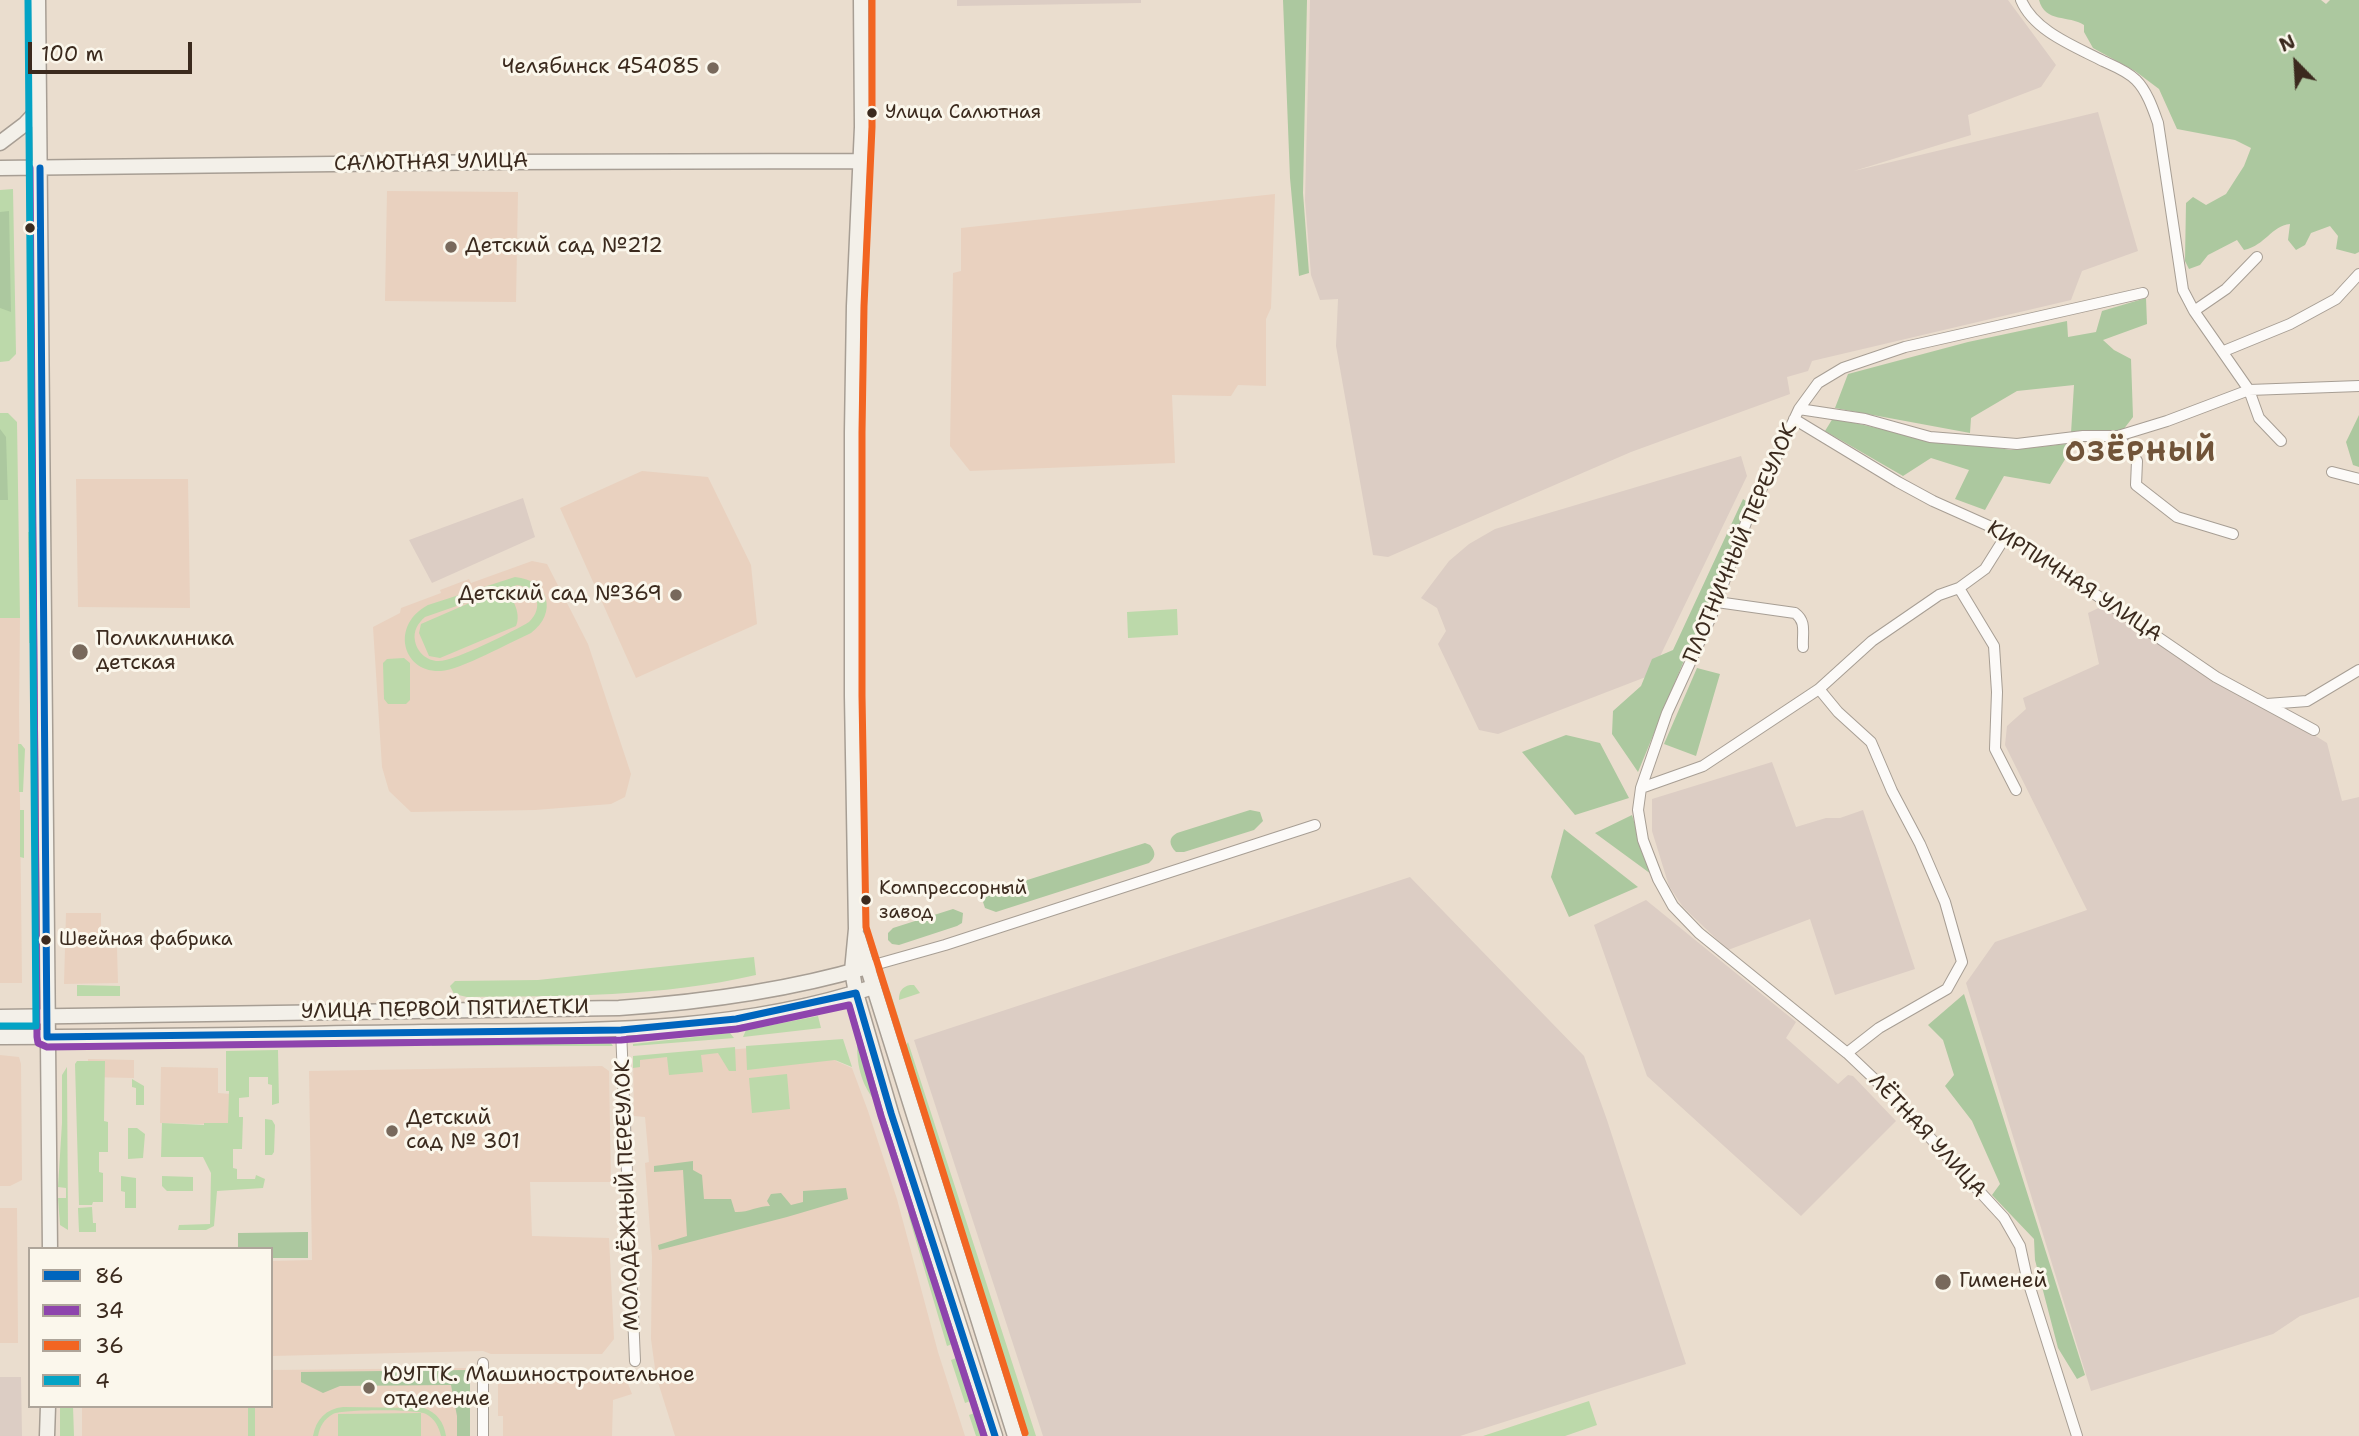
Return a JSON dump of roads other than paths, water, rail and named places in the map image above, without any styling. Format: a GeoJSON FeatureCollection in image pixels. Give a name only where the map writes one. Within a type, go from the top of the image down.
{"type":"FeatureCollection","features":[{"type":"Feature","properties":{"kind":"main road"},"geometry":{"type":"LineString","coordinates":[[38,0],[50,1247]]}},
{"type":"Feature","properties":{"kind":"main road"},"geometry":{"type":"LineString","coordinates":[[861,0],[861,161],[854,306],[852,432],[852,696],[856,929],[852,971],[891,1113],[995,1436]]}},
{"type":"Feature","properties":{"kind":"main road"},"geometry":{"type":"LineString","coordinates":[[0,143],[25,124],[39,109]]}},
{"type":"Feature","properties":{"kind":"main road","name":"САЛЮТНАЯ УЛИЦА"},"geometry":{"type":"LineString","coordinates":[[0,168],[861,161]]}},
{"type":"Feature","properties":{"kind":"main road"},"geometry":{"type":"LineString","coordinates":[[856,929],[1015,1436]]}},
{"type":"Feature","properties":{"kind":"main road","name":"УЛИЦА ПЕРВОЙ ПЯТИЛЕТКИ"},"geometry":{"type":"LineString","coordinates":[[0,1017],[620,1008],[744,996],[867,967]]}},
{"type":"Feature","properties":{"kind":"main road","name":"УЛИЦА ПЕРВОЙ ПЯТИЛЕТКИ"},"geometry":{"type":"LineString","coordinates":[[0,1037],[621,1030],[736,1019],[873,987]]}},
{"type":"Feature","properties":{"kind":"main road"},"geometry":{"type":"LineString","coordinates":[[47,1436],[48,1408]]}},
{"type":"Feature","properties":{"kind":"street"},"geometry":{"type":"LineString","coordinates":[[2021,0],[2037,23],[2080,50],[2122,70],[2136,81],[2150,102],[2158,124],[2183,290],[2194,311],[2249,390],[2259,418],[2281,441]]}},
{"type":"Feature","properties":{"kind":"street"},"geometry":{"type":"LineString","coordinates":[[2194,311],[2226,289],[2256,257]]}},
{"type":"Feature","properties":{"kind":"street"},"geometry":{"type":"LineString","coordinates":[[2224,351],[2290,324],[2336,299],[2359,274]]}},
{"type":"Feature","properties":{"kind":"street","name":"ПЛОТНИЧНЫЙ ПЕРЕУЛОК"},"geometry":{"type":"LineString","coordinates":[[1673,906],[1658,879],[1643,840],[1638,810],[1642,788],[1667,713],[1717,602],[1747,520],[1799,409],[1818,383],[1843,368],[1905,347],[2143,293]]}},
{"type":"Feature","properties":{"kind":"street"},"geometry":{"type":"LineString","coordinates":[[1799,409],[1865,419],[1930,437],[2017,444],[2083,436],[2118,436],[2249,390],[2359,386]]}},
{"type":"Feature","properties":{"kind":"street","name":"КИРПИЧНАЯ УЛИЦА"},"geometry":{"type":"LineString","coordinates":[[1794,419],[1898,482],[2007,534],[2216,677],[2314,730]]}},
{"type":"Feature","properties":{"kind":"street"},"geometry":{"type":"LineString","coordinates":[[2118,436],[2137,461],[2136,485],[2177,517],[2233,534]]}},
{"type":"Feature","properties":{"kind":"street"},"geometry":{"type":"LineString","coordinates":[[2332,472],[2359,479]]}},
{"type":"Feature","properties":{"kind":"street"},"geometry":{"type":"LineString","coordinates":[[1642,788],[1703,766],[1819,689],[1872,641],[1939,595],[1959,588],[1985,569],[2007,534]]}},
{"type":"Feature","properties":{"kind":"street"},"geometry":{"type":"LineString","coordinates":[[1959,588],[1994,646],[1997,692],[1995,749],[2016,790]]}},
{"type":"Feature","properties":{"kind":"street"},"geometry":{"type":"LineString","coordinates":[[1717,602],[1783,609],[1795,613],[1801,617],[1803,624],[1803,647]]}},
{"type":"Feature","properties":{"kind":"street"},"geometry":{"type":"LineString","coordinates":[[2266,704],[2307,701],[2359,670]]}},
{"type":"Feature","properties":{"kind":"street"},"geometry":{"type":"LineString","coordinates":[[1819,689],[1838,712],[1871,742],[1945,902],[1962,962],[1947,989],[1879,1028],[1847,1053]]}},
{"type":"Feature","properties":{"kind":"street","name":"УЛИЦА ПЕРВОЙ ПЯТИЛЕТКИ"},"geometry":{"type":"LineString","coordinates":[[867,967],[945,945],[1315,825]]}},
{"type":"Feature","properties":{"kind":"street","name":"ЛЁТНАЯ УЛИЦА"},"geometry":{"type":"LineString","coordinates":[[1673,906],[1699,933],[1847,1053],[1889,1093],[2004,1218],[2020,1246],[2027,1278],[2077,1436]]}},
{"type":"Feature","properties":{"kind":"street"},"geometry":{"type":"LineString","coordinates":[[873,987],[886,962]]}},
{"type":"Feature","properties":{"kind":"street","name":"МОЛОДЁЖНЫЙ ПЕРЕУЛОК"},"geometry":{"type":"LineString","coordinates":[[621,1030],[635,1362]]}},
{"type":"Feature","properties":{"kind":"street"},"geometry":{"type":"LineString","coordinates":[[483,1363],[483,1436]]}},
{"type":"Feature","properties":{"kind":"place","name":"Челябинск 454085"},"geometry":{"type":"Point","coordinates":[713,68]}},
{"type":"Feature","properties":{"kind":"place","name":"Улица Салютная"},"geometry":{"type":"Point","coordinates":[872,113]}},
{"type":"Feature","properties":{"kind":"place","name":"Детский сад №212"},"geometry":{"type":"Point","coordinates":[451,247]}},
{"type":"Feature","properties":{"kind":"place","name":"Детский сад №369"},"geometry":{"type":"Point","coordinates":[676,595]}},
{"type":"Feature","properties":{"kind":"place","name":"Поликлиника детская"},"geometry":{"type":"Point","coordinates":[80,652]}},
{"type":"Feature","properties":{"kind":"place","name":"Компрессорный завод"},"geometry":{"type":"Point","coordinates":[866,900]}},
{"type":"Feature","properties":{"kind":"place","name":"Швейная фабрика"},"geometry":{"type":"Point","coordinates":[46,940]}},
{"type":"Feature","properties":{"kind":"place","name":"Детский сад № 301"},"geometry":{"type":"Point","coordinates":[392,1131]}},
{"type":"Feature","properties":{"kind":"place","name":"Гименей"},"geometry":{"type":"Point","coordinates":[1943,1282]}},
{"type":"Feature","properties":{"kind":"place","name":"ЮУГТК. Машиностроительное отделение"},"geometry":{"type":"Point","coordinates":[369,1388]}},
{"type":"Feature","properties":{"kind":"district","name":"ОЗЁРНЫЙ"},"geometry":{"type":"Point","coordinates":[2141,454]}}]}
